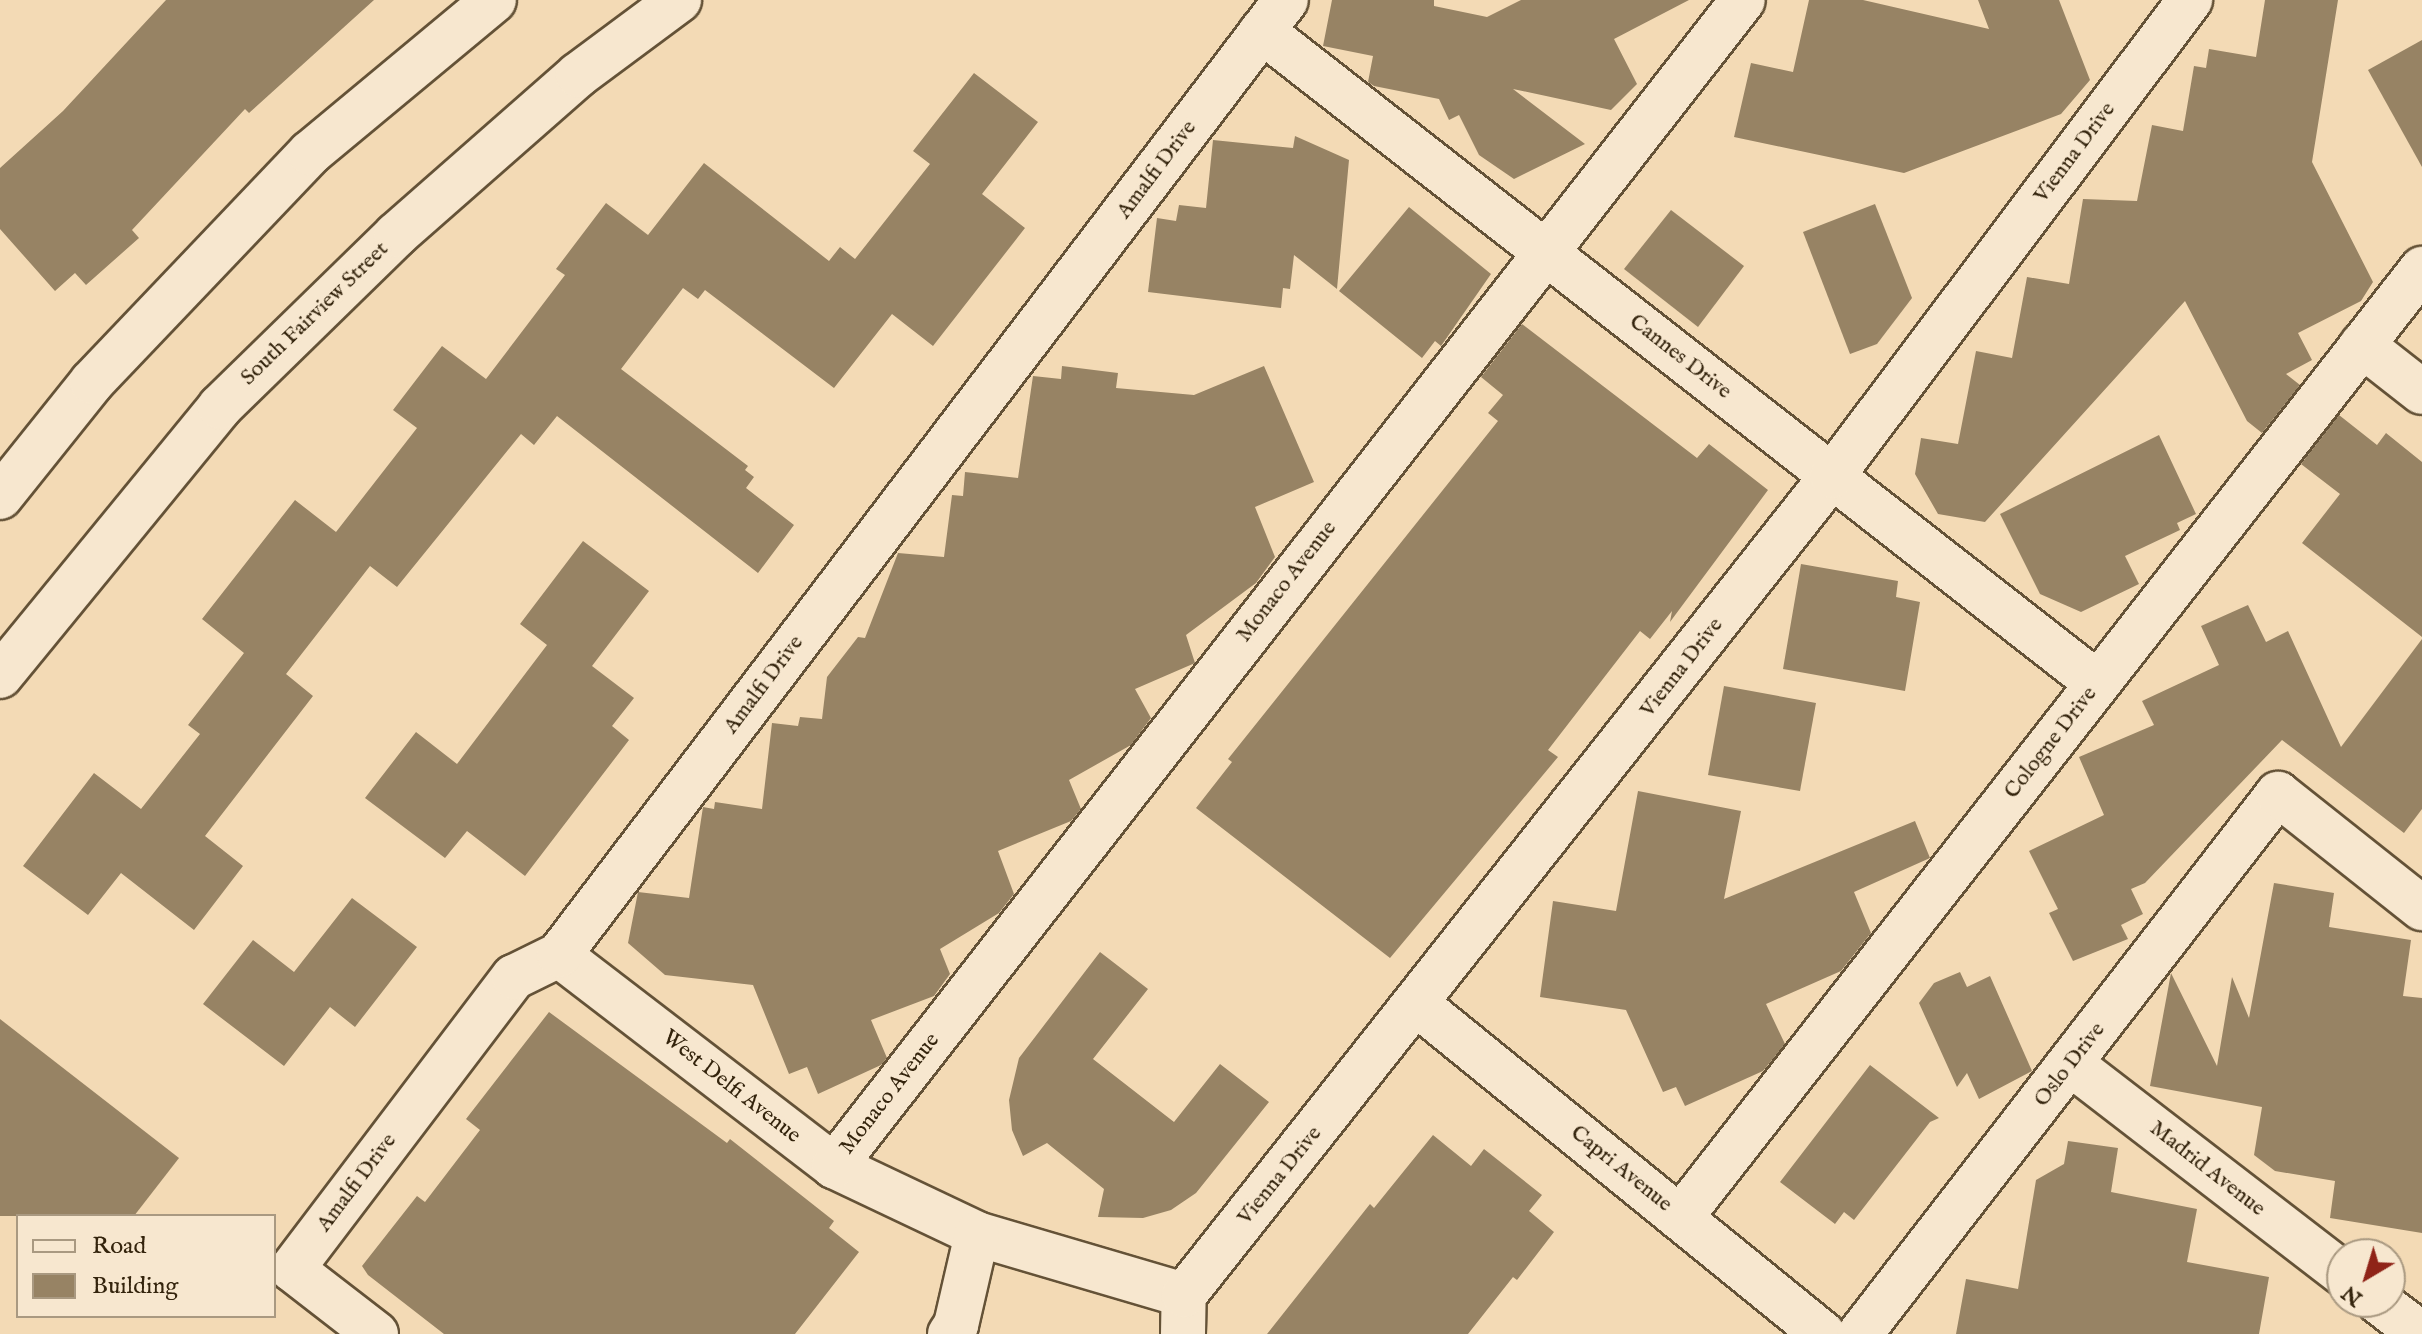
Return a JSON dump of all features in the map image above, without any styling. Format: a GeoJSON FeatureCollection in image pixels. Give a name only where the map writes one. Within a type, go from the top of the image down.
{"type":"FeatureCollection","features":[{"type":"Feature","properties":{"kind":"street"},"geometry":{"type":"LineString","coordinates":[[0,497],[92,382],[310,153],[494,0]]}},
{"type":"Feature","properties":{"kind":"street","name":"South Fairview Street"},"geometry":{"type":"LineString","coordinates":[[0,676],[220,407],[396,235],[578,75],[679,0]]}},
{"type":"Feature","properties":{"kind":"street","name":"Monaco Avenue"},"geometry":{"type":"LineString","coordinates":[[834,1166],[1544,251],[1743,0]]}},
{"type":"Feature","properties":{"kind":"street","name":"Vienna Drive"},"geometry":{"type":"LineString","coordinates":[[1184,1315],[1418,1005],[1832,476],[2190,0]]}},
{"type":"Feature","properties":{"kind":"street","name":"Cannes Drive"},"geometry":{"type":"LineString","coordinates":[[1274,16],[1544,251],[2097,683]]}},
{"type":"Feature","properties":{"kind":"street","name":"Amalfi Drive"},"geometry":{"type":"LineString","coordinates":[[376,1334],[292,1269],[514,977],[559,955],[1274,16]]}},
{"type":"Feature","properties":{"kind":"street","name":"Cologne Drive"},"geometry":{"type":"LineString","coordinates":[[1680,1218],[2422,269]]}},
{"type":"Feature","properties":{"kind":"street"},"geometry":{"type":"LineString","coordinates":[[2362,345],[2422,392]]}},
{"type":"Feature","properties":{"kind":"street","name":"Oslo Drive"},"geometry":{"type":"LineString","coordinates":[[1860,1334],[2278,794],[2422,908]]}},
{"type":"Feature","properties":{"kind":"street","name":"West Delfi Avenue"},"geometry":{"type":"LineString","coordinates":[[559,955],[834,1166],[977,1234],[1184,1315]]}},
{"type":"Feature","properties":{"kind":"street","name":"Capri Avenue"},"geometry":{"type":"LineString","coordinates":[[1418,1005],[1823,1334]]}},
{"type":"Feature","properties":{"kind":"street","name":"Madrid Avenue"},"geometry":{"type":"LineString","coordinates":[[2071,1064],[2326,1261]]}},
{"type":"Feature","properties":{"kind":"street"},"geometry":{"type":"LineString","coordinates":[[950,1334],[956,1325],[977,1234]]}},
{"type":"Feature","properties":{"kind":"street"},"geometry":{"type":"LineString","coordinates":[[2400,1318],[2421,1334]]}},
{"type":"Feature","properties":{"kind":"building"},"geometry":{"type":"Polygon","coordinates":[[[166,0],[374,0],[249,113],[245,109],[132,230],[139,238],[86,285],[75,273],[55,291],[0,229],[0,168],[63,111],[166,0]]]}},
{"type":"Feature","properties":{"kind":"building"},"geometry":{"type":"Polygon","coordinates":[[[1332,0],[1434,0],[1434,6],[1487,17],[1521,0],[1689,0],[1614,39],[1637,84],[1611,110],[1513,89],[1585,144],[1514,179],[1479,155],[1459,115],[1449,120],[1439,99],[1374,86],[1368,82],[1373,56],[1323,46],[1332,0]]]}},
{"type":"Feature","properties":{"kind":"building"},"geometry":{"type":"Polygon","coordinates":[[[1809,0],[1863,0],[1989,29],[1978,0],[2059,0],[2090,80],[2061,114],[1904,173],[1734,137],[1751,63],[1793,72],[1809,0]]]}},
{"type":"Feature","properties":{"kind":"building"},"geometry":{"type":"Polygon","coordinates":[[[2265,0],[2338,0],[2312,162],[2373,282],[2361,301],[2298,333],[2312,360],[2286,374],[2300,385],[2262,433],[2247,421],[2185,301],[1985,522],[1938,514],[1915,474],[1921,438],[1958,444],[1976,351],[2012,358],[2027,277],[2069,284],[2083,199],[2137,201],[2152,125],[2183,131],[2194,66],[2206,68],[2209,49],[2256,57],[2265,0]]]}},
{"type":"Feature","properties":{"kind":"building"},"geometry":{"type":"Polygon","coordinates":[[[2422,40],[2422,167],[2368,70],[2422,40]]]}},
{"type":"Feature","properties":{"kind":"building"},"geometry":{"type":"Polygon","coordinates":[[[974,73],[1038,122],[982,194],[1025,228],[933,346],[892,314],[834,388],[705,290],[698,299],[683,288],[621,369],[748,466],[745,470],[754,477],[746,488],[794,525],[758,573],[557,416],[534,445],[521,434],[397,587],[370,566],[286,674],[313,696],[205,836],[243,866],[194,930],[121,873],[88,915],[23,866],[94,773],[141,809],[200,734],[188,725],[244,653],[202,619],[295,500],[336,532],[417,428],[393,410],[442,346],[486,379],[565,275],[556,269],[606,203],[648,235],[704,163],[829,261],[840,247],[855,259],[930,164],[913,151],[974,73]]]}},
{"type":"Feature","properties":{"kind":"building"},"geometry":{"type":"Polygon","coordinates":[[[1295,136],[1349,160],[1337,289],[1294,255],[1290,289],[1283,288],[1281,308],[1148,292],[1157,218],[1176,221],[1179,205],[1206,208],[1213,140],[1293,148],[1295,136]]]}},
{"type":"Feature","properties":{"kind":"building"},"geometry":{"type":"Polygon","coordinates":[[[1875,204],[1912,298],[1877,344],[1850,354],[1803,232],[1875,204]]]}},
{"type":"Feature","properties":{"kind":"building"},"geometry":{"type":"Polygon","coordinates":[[[1409,207],[1491,274],[1441,346],[1435,341],[1422,358],[1339,291],[1409,207]]]}},
{"type":"Feature","properties":{"kind":"building"},"geometry":{"type":"Polygon","coordinates":[[[1671,210],[1744,266],[1698,327],[1624,269],[1671,210]]]}},
{"type":"Feature","properties":{"kind":"building"},"geometry":{"type":"Polygon","coordinates":[[[1522,324],[1697,458],[1709,444],[1768,490],[1670,622],[1672,611],[1650,639],[1640,631],[1548,750],[1558,757],[1390,958],[1196,808],[1232,762],[1228,759],[1498,421],[1488,413],[1503,395],[1481,377],[1522,324]]]}},
{"type":"Feature","properties":{"kind":"building"},"geometry":{"type":"Polygon","coordinates":[[[1062,366],[1118,373],[1116,388],[1194,395],[1264,366],[1314,482],[1255,507],[1275,557],[1256,583],[1186,635],[1195,663],[1135,689],[1151,718],[1131,745],[1069,780],[1081,809],[1071,821],[998,851],[1014,894],[999,913],[940,949],[950,974],[934,996],[871,1020],[887,1058],[881,1065],[818,1094],[807,1067],[789,1074],[753,985],[665,975],[628,943],[638,892],[689,898],[703,807],[714,809],[715,802],[762,809],[772,723],[798,726],[800,717],[822,719],[827,677],[858,637],[865,638],[898,553],[944,557],[952,495],[963,496],[965,472],[1018,478],[1033,376],[1061,379],[1062,366]]]}},
{"type":"Feature","properties":{"kind":"building"},"geometry":{"type":"Polygon","coordinates":[[[2339,415],[2377,445],[2386,433],[2422,462],[2422,637],[2302,543],[2340,494],[2301,464],[2339,415]]]}},
{"type":"Feature","properties":{"kind":"building"},"geometry":{"type":"Polygon","coordinates":[[[2159,435],[2196,514],[2177,523],[2180,530],[2125,556],[2139,584],[2081,612],[2040,594],[2000,514],[2159,435]]]}},
{"type":"Feature","properties":{"kind":"building"},"geometry":{"type":"Polygon","coordinates":[[[583,541],[649,591],[592,666],[634,698],[612,726],[629,740],[525,876],[467,831],[445,858],[365,798],[416,732],[457,764],[547,645],[520,624],[583,541]]]}},
{"type":"Feature","properties":{"kind":"building"},"geometry":{"type":"Polygon","coordinates":[[[1801,564],[1898,581],[1896,597],[1920,602],[1905,691],[1783,669],[1801,564]]]}},
{"type":"Feature","properties":{"kind":"building"},"geometry":{"type":"Polygon","coordinates":[[[2248,605],[2266,642],[2288,631],[2341,747],[2422,639],[2422,809],[2404,833],[2282,740],[2145,883],[2131,889],[2143,914],[2121,925],[2128,939],[2073,961],[2049,913],[2058,909],[2029,851],[2104,815],[2079,757],[2154,725],[2142,701],[2219,665],[2201,626],[2248,605]]]}},
{"type":"Feature","properties":{"kind":"building"},"geometry":{"type":"Polygon","coordinates":[[[1724,686],[1816,703],[1800,791],[1708,775],[1724,686]]]}},
{"type":"Feature","properties":{"kind":"building"},"geometry":{"type":"Polygon","coordinates":[[[1638,791],[1741,811],[1724,899],[1915,821],[1930,858],[1854,892],[1871,933],[1841,971],[1766,1004],[1785,1044],[1763,1071],[1685,1106],[1676,1087],[1663,1092],[1626,1010],[1540,997],[1553,901],[1616,911],[1638,791]]]}},
{"type":"Feature","properties":{"kind":"building"},"geometry":{"type":"Polygon","coordinates":[[[2274,883],[2334,893],[2329,927],[2411,940],[2403,996],[2422,998],[2422,1233],[2330,1218],[2335,1181],[2275,1171],[2254,1155],[2262,1107],[2150,1086],[2171,973],[2217,1066],[2232,977],[2249,1018],[2274,883]]]}},
{"type":"Feature","properties":{"kind":"building"},"geometry":{"type":"Polygon","coordinates":[[[352,898],[417,947],[355,1027],[330,1007],[284,1066],[203,1004],[253,940],[294,972],[352,898]]]}},
{"type":"Feature","properties":{"kind":"building"},"geometry":{"type":"Polygon","coordinates":[[[1100,952],[1148,989],[1093,1059],[1174,1122],[1220,1064],[1269,1102],[1196,1193],[1171,1210],[1143,1218],[1098,1217],[1104,1189],[1047,1143],[1023,1156],[1012,1130],[1009,1100],[1019,1058],[1100,952]]]}},
{"type":"Feature","properties":{"kind":"building"},"geometry":{"type":"Polygon","coordinates":[[[1960,972],[1967,987],[1990,976],[2032,1071],[1979,1099],[1967,1073],[1957,1087],[1919,1003],[1934,983],[1960,972]]]}},
{"type":"Feature","properties":{"kind":"building"},"geometry":{"type":"Polygon","coordinates":[[[549,1012],[727,1143],[730,1139],[834,1221],[829,1228],[859,1252],[795,1334],[444,1334],[368,1275],[362,1266],[417,1196],[425,1202],[480,1130],[466,1119],[549,1012]]]}},
{"type":"Feature","properties":{"kind":"building"},"geometry":{"type":"Polygon","coordinates":[[[0,1019],[179,1158],[136,1214],[0,1216],[0,1019]]]}},
{"type":"Feature","properties":{"kind":"building"},"geometry":{"type":"Polygon","coordinates":[[[1870,1065],[1939,1118],[1930,1122],[1854,1220],[1844,1212],[1835,1224],[1780,1182],[1870,1065]]]}},
{"type":"Feature","properties":{"kind":"building"},"geometry":{"type":"Polygon","coordinates":[[[1433,1135],[1471,1166],[1484,1149],[1542,1195],[1529,1211],[1554,1232],[1517,1280],[1513,1277],[1468,1334],[1267,1334],[1370,1204],[1374,1208],[1433,1135]]]}},
{"type":"Feature","properties":{"kind":"building"},"geometry":{"type":"Polygon","coordinates":[[[2068,1141],[2118,1148],[2111,1192],[2197,1209],[2187,1262],[2269,1277],[2259,1334],[1956,1334],[1966,1279],[2018,1289],[2036,1180],[2064,1164],[2068,1141]]]}}]}
